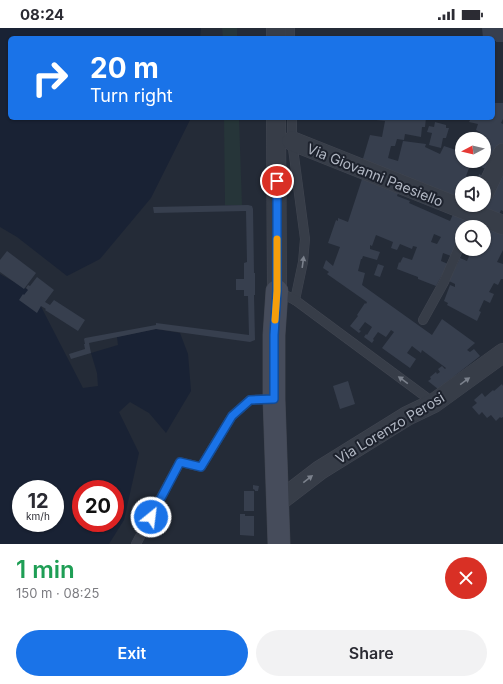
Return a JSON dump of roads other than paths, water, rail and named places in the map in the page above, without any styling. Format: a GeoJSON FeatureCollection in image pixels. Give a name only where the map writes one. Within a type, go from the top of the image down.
{"type":"FeatureCollection","features":[{"type":"Feature","properties":{"kind":"street"},"geometry":{"type":"LineString","coordinates":[[276,120],[286,296],[274,335],[274,399],[279,544]]}},
{"type":"Feature","properties":{"kind":"street","name":"Via Giovanni Paesiello"},"geometry":{"type":"LineString","coordinates":[[292,141],[474,215],[503,225]]}},
{"type":"Feature","properties":{"kind":"street"},"geometry":{"type":"LineString","coordinates":[[491,178],[503,153]]}},
{"type":"Feature","properties":{"kind":"street","name":"Via Lorenzo Perosi"},"geometry":{"type":"LineString","coordinates":[[277,503],[320,470],[407,416],[434,403],[503,353]]}},
{"type":"Feature","properties":{"kind":"lane"},"geometry":{"type":"LineString","coordinates":[[292,120],[292,141],[305,240],[303,262],[286,296],[434,403]]}},
{"type":"Feature","properties":{"kind":"lane"},"geometry":{"type":"LineString","coordinates":[[423,320],[444,282],[455,256]]}},
{"type":"Feature","properties":{"kind":"lane"},"geometry":{"type":"LineString","coordinates":[[136,544],[180,462],[201,467],[232,416],[250,400],[274,399]]}},
{"type":"Feature","properties":{"kind":"water"},"geometry":{"type":"Polygon","coordinates":[[[0,28],[201,28],[200,36],[8,36],[8,120],[190,120],[151,198],[100,259],[67,276],[17,237],[0,227],[0,28]]]}},
{"type":"Feature","properties":{"kind":"water"},"geometry":{"type":"Polygon","coordinates":[[[0,274],[34,293],[83,388],[98,386],[97,373],[91,353],[118,345],[117,337],[156,329],[180,333],[188,354],[191,391],[166,433],[149,413],[130,402],[119,412],[139,453],[124,520],[124,480],[72,480],[72,532],[116,532],[109,544],[0,544],[0,274]]]}}]}
